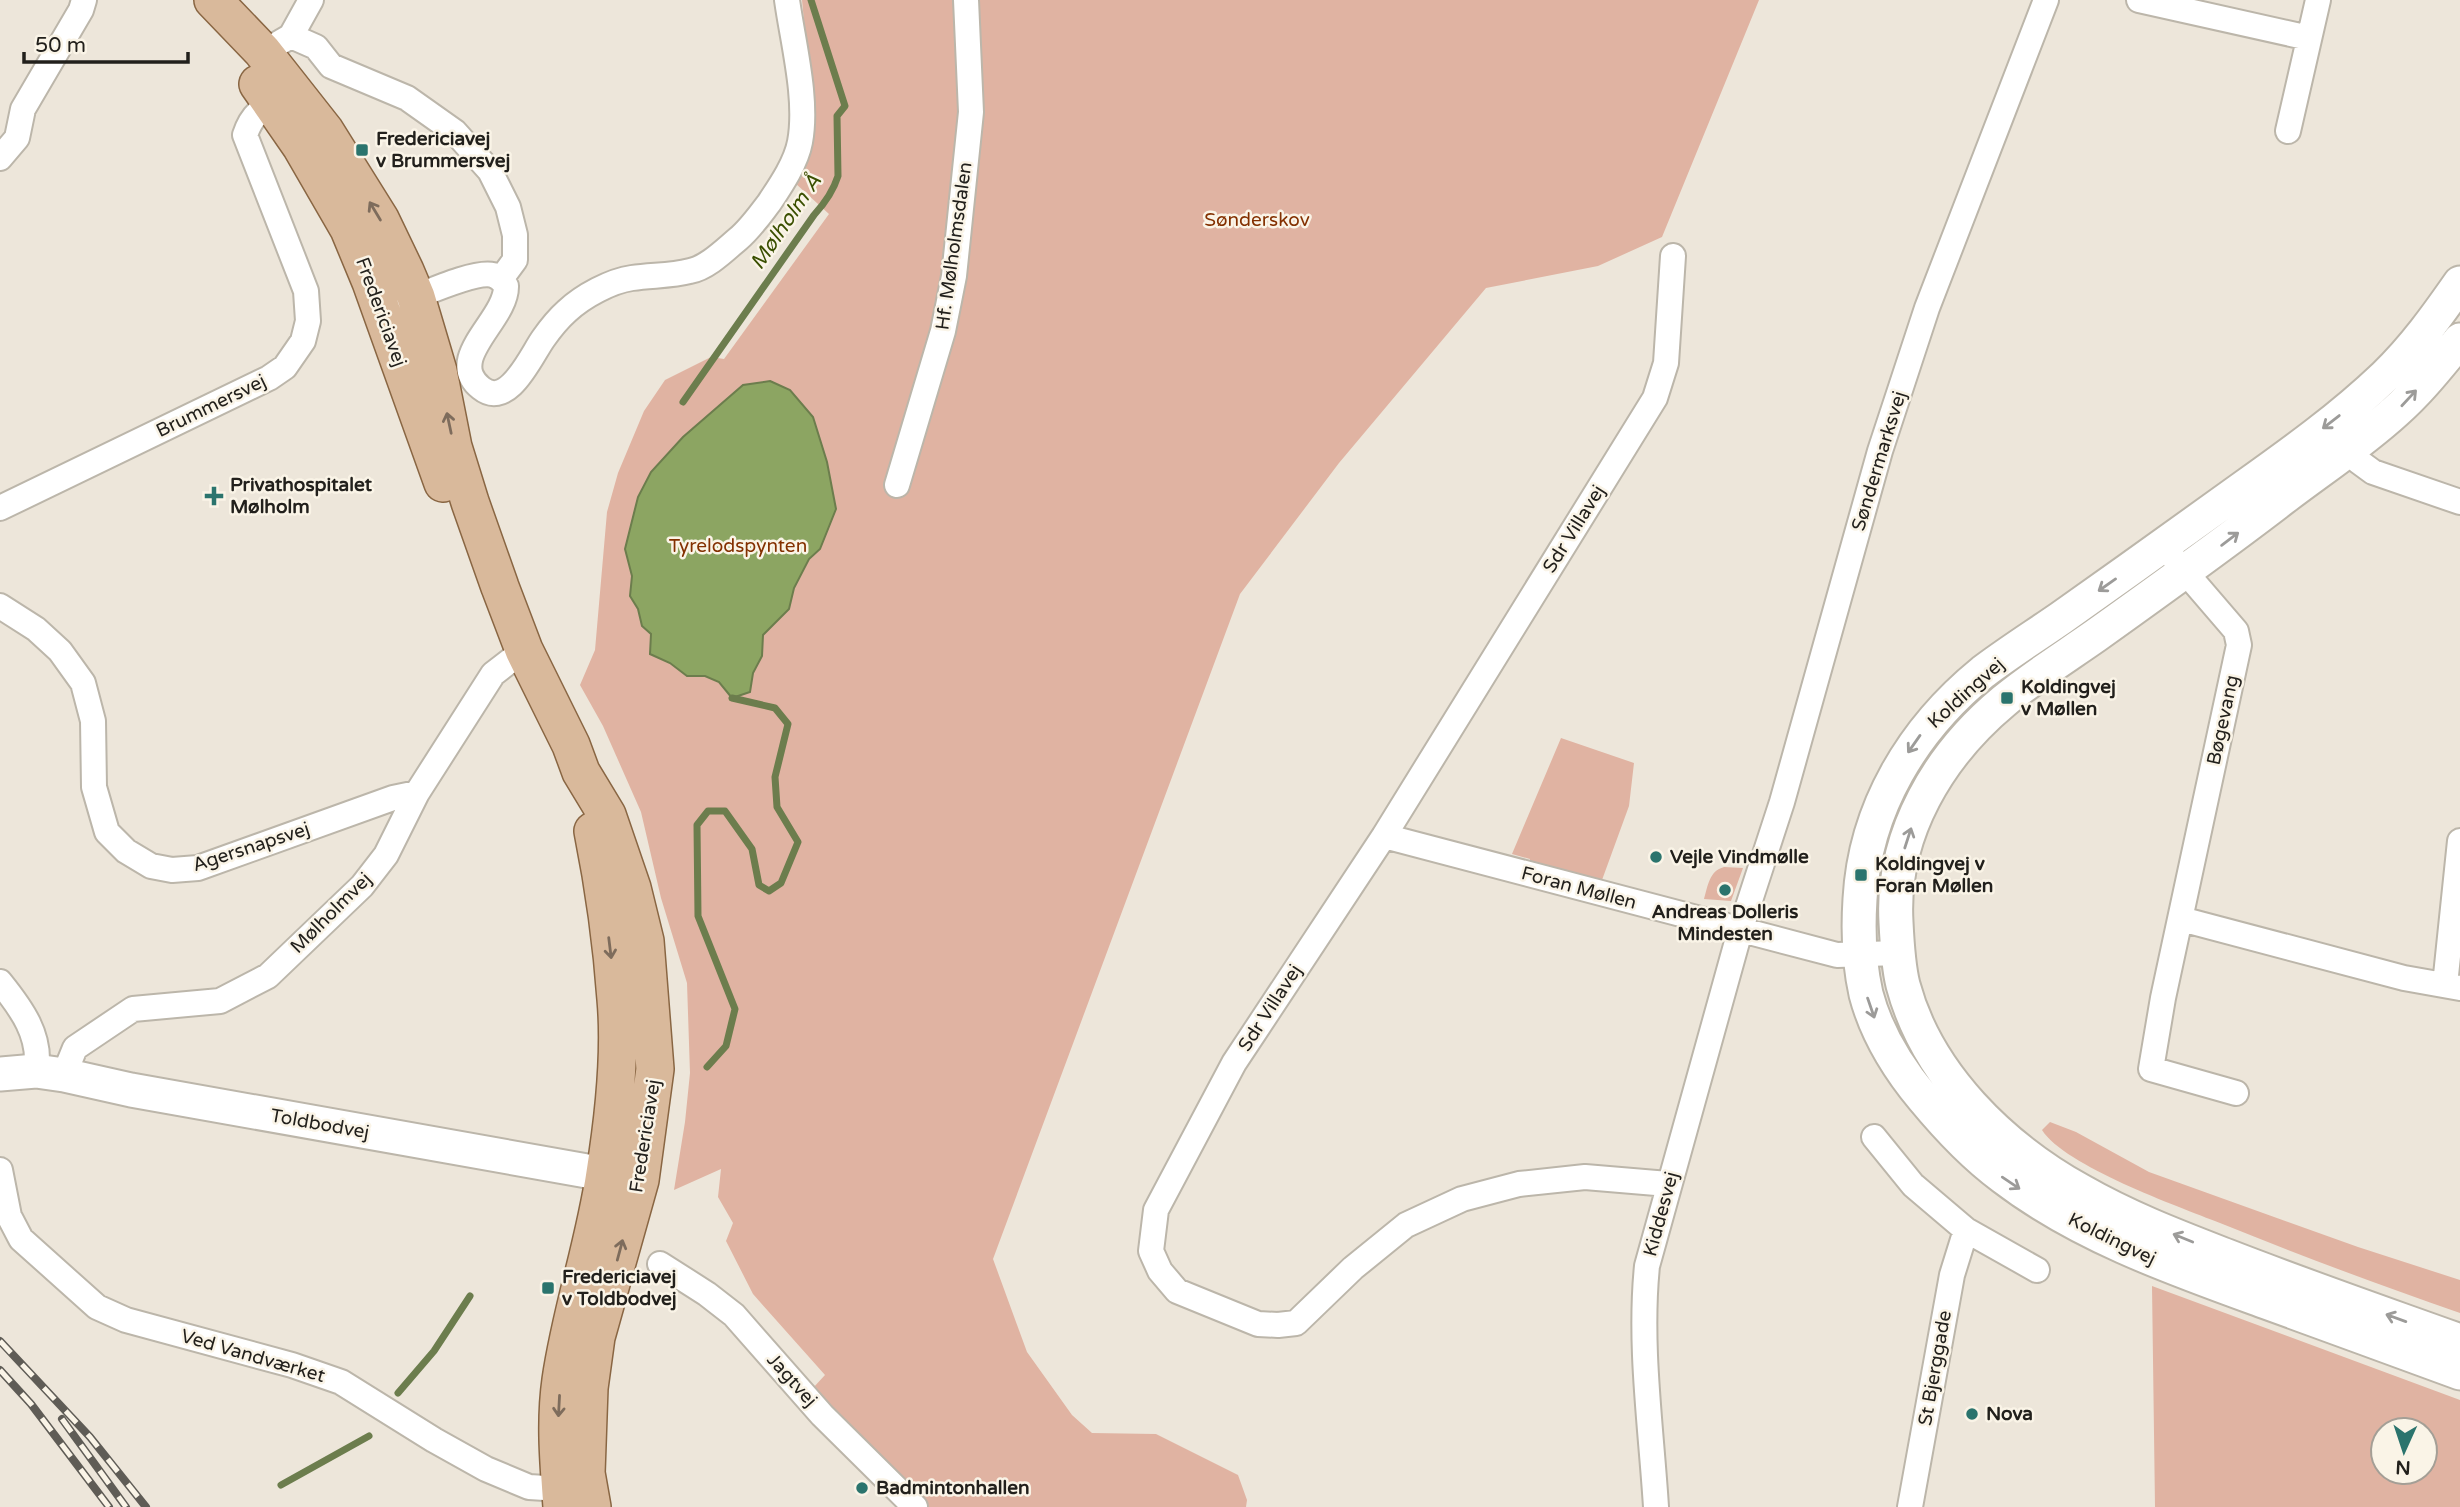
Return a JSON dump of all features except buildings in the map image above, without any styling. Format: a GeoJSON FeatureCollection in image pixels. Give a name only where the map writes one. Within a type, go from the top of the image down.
{"type":"FeatureCollection","features":[{"type":"Feature","properties":{"kind":"main road","name":"Fredericiavej"},"geometry":{"type":"LineString","coordinates":[[191,0],[283,96],[325,131],[380,219],[416,297],[438,371],[453,447],[470,502],[524,650]]}},
{"type":"Feature","properties":{"kind":"main road","name":"Fredericiavej"},"geometry":{"type":"LineString","coordinates":[[214,0],[277,44],[283,96],[301,146],[349,229],[431,453],[486,590],[524,650],[571,745],[581,772],[603,880],[617,1001],[616,1063],[622,1178],[589,1388],[586,1473],[592,1507]]}},
{"type":"Feature","properties":{"kind":"main road","name":"Koldingvej"},"geometry":{"type":"LineString","coordinates":[[2460,283],[2429,328],[2386,375],[2336,419],[1983,673],[1938,714],[1903,760],[1880,806],[1868,841],[1861,875],[1860,956],[1866,994],[1878,1029],[1895,1059],[1912,1085],[1958,1137],[2001,1176],[2038,1201],[2107,1239],[2182,1271],[2460,1373]]}},
{"type":"Feature","properties":{"kind":"main road","name":"Koldingvej"},"geometry":{"type":"LineString","coordinates":[[2460,340],[2397,411],[2186,572],[2007,698],[1970,731],[1934,777],[1915,817],[1901,860],[1895,907],[1903,985],[1915,1017],[1942,1068],[1975,1109],[2025,1155],[2080,1191],[2151,1226],[2286,1279],[2460,1341]]}},
{"type":"Feature","properties":{"kind":"main road","name":"Toldbodvej"},"geometry":{"type":"LineString","coordinates":[[0,1074],[50,1073],[622,1178]]}},
{"type":"Feature","properties":{"kind":"main road","name":"Fredericiavej"},"geometry":{"type":"LineString","coordinates":[[562,1498],[558,1424],[568,1338],[622,1178]]}},
{"type":"Feature","properties":{"kind":"street"},"geometry":{"type":"LineString","coordinates":[[0,158],[17,138],[23,109],[81,10],[84,0]]}},
{"type":"Feature","properties":{"kind":"street"},"geometry":{"type":"LineString","coordinates":[[277,44],[311,0]]}},
{"type":"Feature","properties":{"kind":"street"},"geometry":{"type":"LineString","coordinates":[[380,310],[478,274],[493,275],[500,279],[506,286],[503,306],[471,352],[472,378],[479,387],[491,393],[506,390],[568,309],[599,289],[630,278],[664,276],[695,270],[720,254],[748,230],[779,189],[800,143],[802,107],[787,0]]}},
{"type":"Feature","properties":{"kind":"street","name":"Hf. Mølholmsdalen"},"geometry":{"type":"LineString","coordinates":[[897,485],[943,331],[954,276],[971,112],[966,0]]}},
{"type":"Feature","properties":{"kind":"street","name":"Søndermarksvej"},"geometry":{"type":"LineString","coordinates":[[1740,931],[1782,802],[1880,451],[1927,308],[2046,0]]}},
{"type":"Feature","properties":{"kind":"street"},"geometry":{"type":"LineString","coordinates":[[2139,0],[2309,38]]}},
{"type":"Feature","properties":{"kind":"street"},"geometry":{"type":"LineString","coordinates":[[2288,131],[2318,0]]}},
{"type":"Feature","properties":{"kind":"street","name":"Fredericiavej"},"geometry":{"type":"LineString","coordinates":[[277,44],[316,47],[331,66],[407,98],[455,132],[491,171],[508,208],[515,235],[515,260],[500,279]]}},
{"type":"Feature","properties":{"kind":"street","name":"Brummersvej"},"geometry":{"type":"LineString","coordinates":[[0,508],[269,378],[285,367],[297,352],[303,341],[307,321],[306,291],[245,135],[249,121],[258,110],[283,96]]}},
{"type":"Feature","properties":{"kind":"street","name":"Sdr Villavej"},"geometry":{"type":"LineString","coordinates":[[1668,1184],[1585,1177],[1519,1184],[1462,1199],[1406,1225],[1353,1268],[1296,1323],[1258,1324],[1177,1291],[1160,1271],[1152,1251],[1156,1210],[1234,1063],[1384,836],[1655,398],[1666,363],[1673,256]]}},
{"type":"Feature","properties":{"kind":"street"},"geometry":{"type":"LineString","coordinates":[[2348,450],[2373,472],[2460,502]]}},
{"type":"Feature","properties":{"kind":"street","name":"Bøgevang"},"geometry":{"type":"LineString","coordinates":[[2163,546],[2236,631],[2239,645],[2151,1069],[2236,1093]]}},
{"type":"Feature","properties":{"kind":"street","name":"Agersnapsvej"},"geometry":{"type":"LineString","coordinates":[[0,606],[36,629],[60,651],[83,683],[93,721],[94,787],[107,832],[127,851],[151,866],[172,870],[198,868],[393,798],[417,793]]}},
{"type":"Feature","properties":{"kind":"street","name":"Mølholmvej"},"geometry":{"type":"LineString","coordinates":[[50,1073],[75,1048],[133,1009],[220,1002],[268,976],[362,886],[386,855],[417,793],[493,674],[524,650]]}},
{"type":"Feature","properties":{"kind":"street","name":"Foran Møllen"},"geometry":{"type":"LineString","coordinates":[[1384,836],[1837,955],[1898,953]]}},
{"type":"Feature","properties":{"kind":"street"},"geometry":{"type":"LineString","coordinates":[[2181,919],[2404,978],[2453,986],[2460,841]]}},
{"type":"Feature","properties":{"kind":"street","name":"Kiddesvej"},"geometry":{"type":"LineString","coordinates":[[1656,1507],[1644,1294],[1647,1266],[1740,931]]}},
{"type":"Feature","properties":{"kind":"street"},"geometry":{"type":"LineString","coordinates":[[0,982],[32,1029],[38,1061],[50,1073]]}},
{"type":"Feature","properties":{"kind":"street"},"geometry":{"type":"LineString","coordinates":[[1874,1136],[1913,1185],[1966,1230],[2037,1270]]}},
{"type":"Feature","properties":{"kind":"street","name":"Ved Vandværket"},"geometry":{"type":"LineString","coordinates":[[0,1170],[9,1216],[21,1239],[97,1307],[127,1321],[292,1365],[341,1382],[486,1469],[562,1498]]}},
{"type":"Feature","properties":{"kind":"street","name":"St Bjerggade"},"geometry":{"type":"LineString","coordinates":[[1910,1507],[1952,1275],[1966,1230]]}},
{"type":"Feature","properties":{"kind":"street","name":"Jagtvej"},"geometry":{"type":"LineString","coordinates":[[660,1264],[734,1315],[822,1415],[915,1507]]}},
{"type":"Feature","properties":{"kind":"green space","name":"Sønderskov"},"geometry":{"type":"Polygon","coordinates":[[[802,0],[1759,0],[1662,237],[1598,266],[1486,288],[1339,463],[1240,594],[993,1259],[1027,1352],[1072,1415],[1092,1433],[1156,1434],[1238,1475],[1247,1500],[1246,1507],[926,1507],[813,1388],[825,1375],[753,1294],[726,1241],[733,1223],[718,1197],[721,1169],[674,1190],[690,1073],[687,983],[661,898],[641,812],[603,726],[580,685],[595,650],[607,512],[618,473],[644,411],[665,380],[711,357],[724,359],[829,214],[795,183],[809,73],[802,0]]]}},
{"type":"Feature","properties":{"kind":"green space"},"geometry":{"type":"Polygon","coordinates":[[[1561,738],[1634,763],[1629,806],[1602,880],[1530,862],[1530,859],[1512,854],[1561,738]]]}},
{"type":"Feature","properties":{"kind":"green space"},"geometry":{"type":"Polygon","coordinates":[[[1724,867],[1743,868],[1731,901],[1704,899],[1712,875],[1724,867]]]}},
{"type":"Feature","properties":{"kind":"green space"},"geometry":{"type":"Polygon","coordinates":[[[2050,1122],[2076,1132],[2149,1172],[2358,1247],[2460,1280],[2460,1313],[2309,1258],[2124,1184],[2097,1171],[2054,1144],[2042,1130],[2050,1122]]]}},
{"type":"Feature","properties":{"kind":"green space"},"geometry":{"type":"Polygon","coordinates":[[[2152,1286],[2460,1400],[2460,1507],[2155,1507],[2152,1286]]]}},
{"type":"Feature","properties":{"kind":"shaded area"},"geometry":{"type":"Polygon","coordinates":[[[770,381],[790,390],[813,417],[827,462],[836,509],[820,549],[809,559],[794,588],[789,609],[763,635],[762,656],[753,673],[750,692],[732,698],[719,682],[705,676],[687,676],[670,663],[650,654],[651,634],[642,626],[638,609],[630,596],[632,576],[625,549],[638,497],[651,472],[683,437],[743,385],[770,381]]]}},
{"type":"Feature","properties":{"kind":"waterway","name":"Mølholm Å"},"geometry":{"type":"LineString","coordinates":[[683,402],[825,202],[838,176],[837,116],[845,106],[811,0]]}},
{"type":"Feature","properties":{"kind":"waterway","name":"Mølholm Å"},"geometry":{"type":"LineString","coordinates":[[707,1067],[726,1046],[735,1009],[698,916],[697,825],[708,811],[725,811],[752,849],[759,885],[769,891],[781,883],[798,842],[777,807],[775,777],[788,724],[775,708],[732,698]]}},
{"type":"Feature","properties":{"kind":"waterway","name":"Mølholm Å"},"geometry":{"type":"LineString","coordinates":[[398,1393],[434,1351],[470,1296]]}},
{"type":"Feature","properties":{"kind":"waterway","name":"Mølholm Å"},"geometry":{"type":"LineString","coordinates":[[281,1485],[369,1436]]}},
{"type":"Feature","properties":{"kind":"railway"},"geometry":{"type":"LineString","coordinates":[[0,1341],[90,1437],[146,1507]]}},
{"type":"Feature","properties":{"kind":"railway"},"geometry":{"type":"LineString","coordinates":[[0,1370],[31,1404],[109,1507]]}},
{"type":"Feature","properties":{"kind":"railway"},"geometry":{"type":"LineString","coordinates":[[62,1419],[126,1507]]}},
{"type":"Feature","properties":{"kind":"place","name":"Fredericiavej v Brummersvej"},"geometry":{"type":"Point","coordinates":[362,150]}},
{"type":"Feature","properties":{"kind":"place","name":"Privathospitalet Mølholm"},"geometry":{"type":"Point","coordinates":[214,496]}},
{"type":"Feature","properties":{"kind":"place","name":"Koldingvej v Møllen"},"geometry":{"type":"Point","coordinates":[2007,698]}},
{"type":"Feature","properties":{"kind":"place","name":"Vejle Vindmølle"},"geometry":{"type":"Point","coordinates":[1656,857]}},
{"type":"Feature","properties":{"kind":"place","name":"Koldingvej v Foran Møllen"},"geometry":{"type":"Point","coordinates":[1861,875]}},
{"type":"Feature","properties":{"kind":"place","name":"Andreas Dolleris Mindesten"},"geometry":{"type":"Point","coordinates":[1725,890]}},
{"type":"Feature","properties":{"kind":"place","name":"Fredericiavej v Toldbodvej"},"geometry":{"type":"Point","coordinates":[548,1288]}},
{"type":"Feature","properties":{"kind":"place","name":"Nova"},"geometry":{"type":"Point","coordinates":[1972,1414]}},
{"type":"Feature","properties":{"kind":"place","name":"Badmintonhallen"},"geometry":{"type":"Point","coordinates":[862,1488]}},
{"type":"Feature","properties":{"kind":"park label","name":"Tyrelodspynten"},"geometry":{"type":"Point","coordinates":[738,546]}}]}
